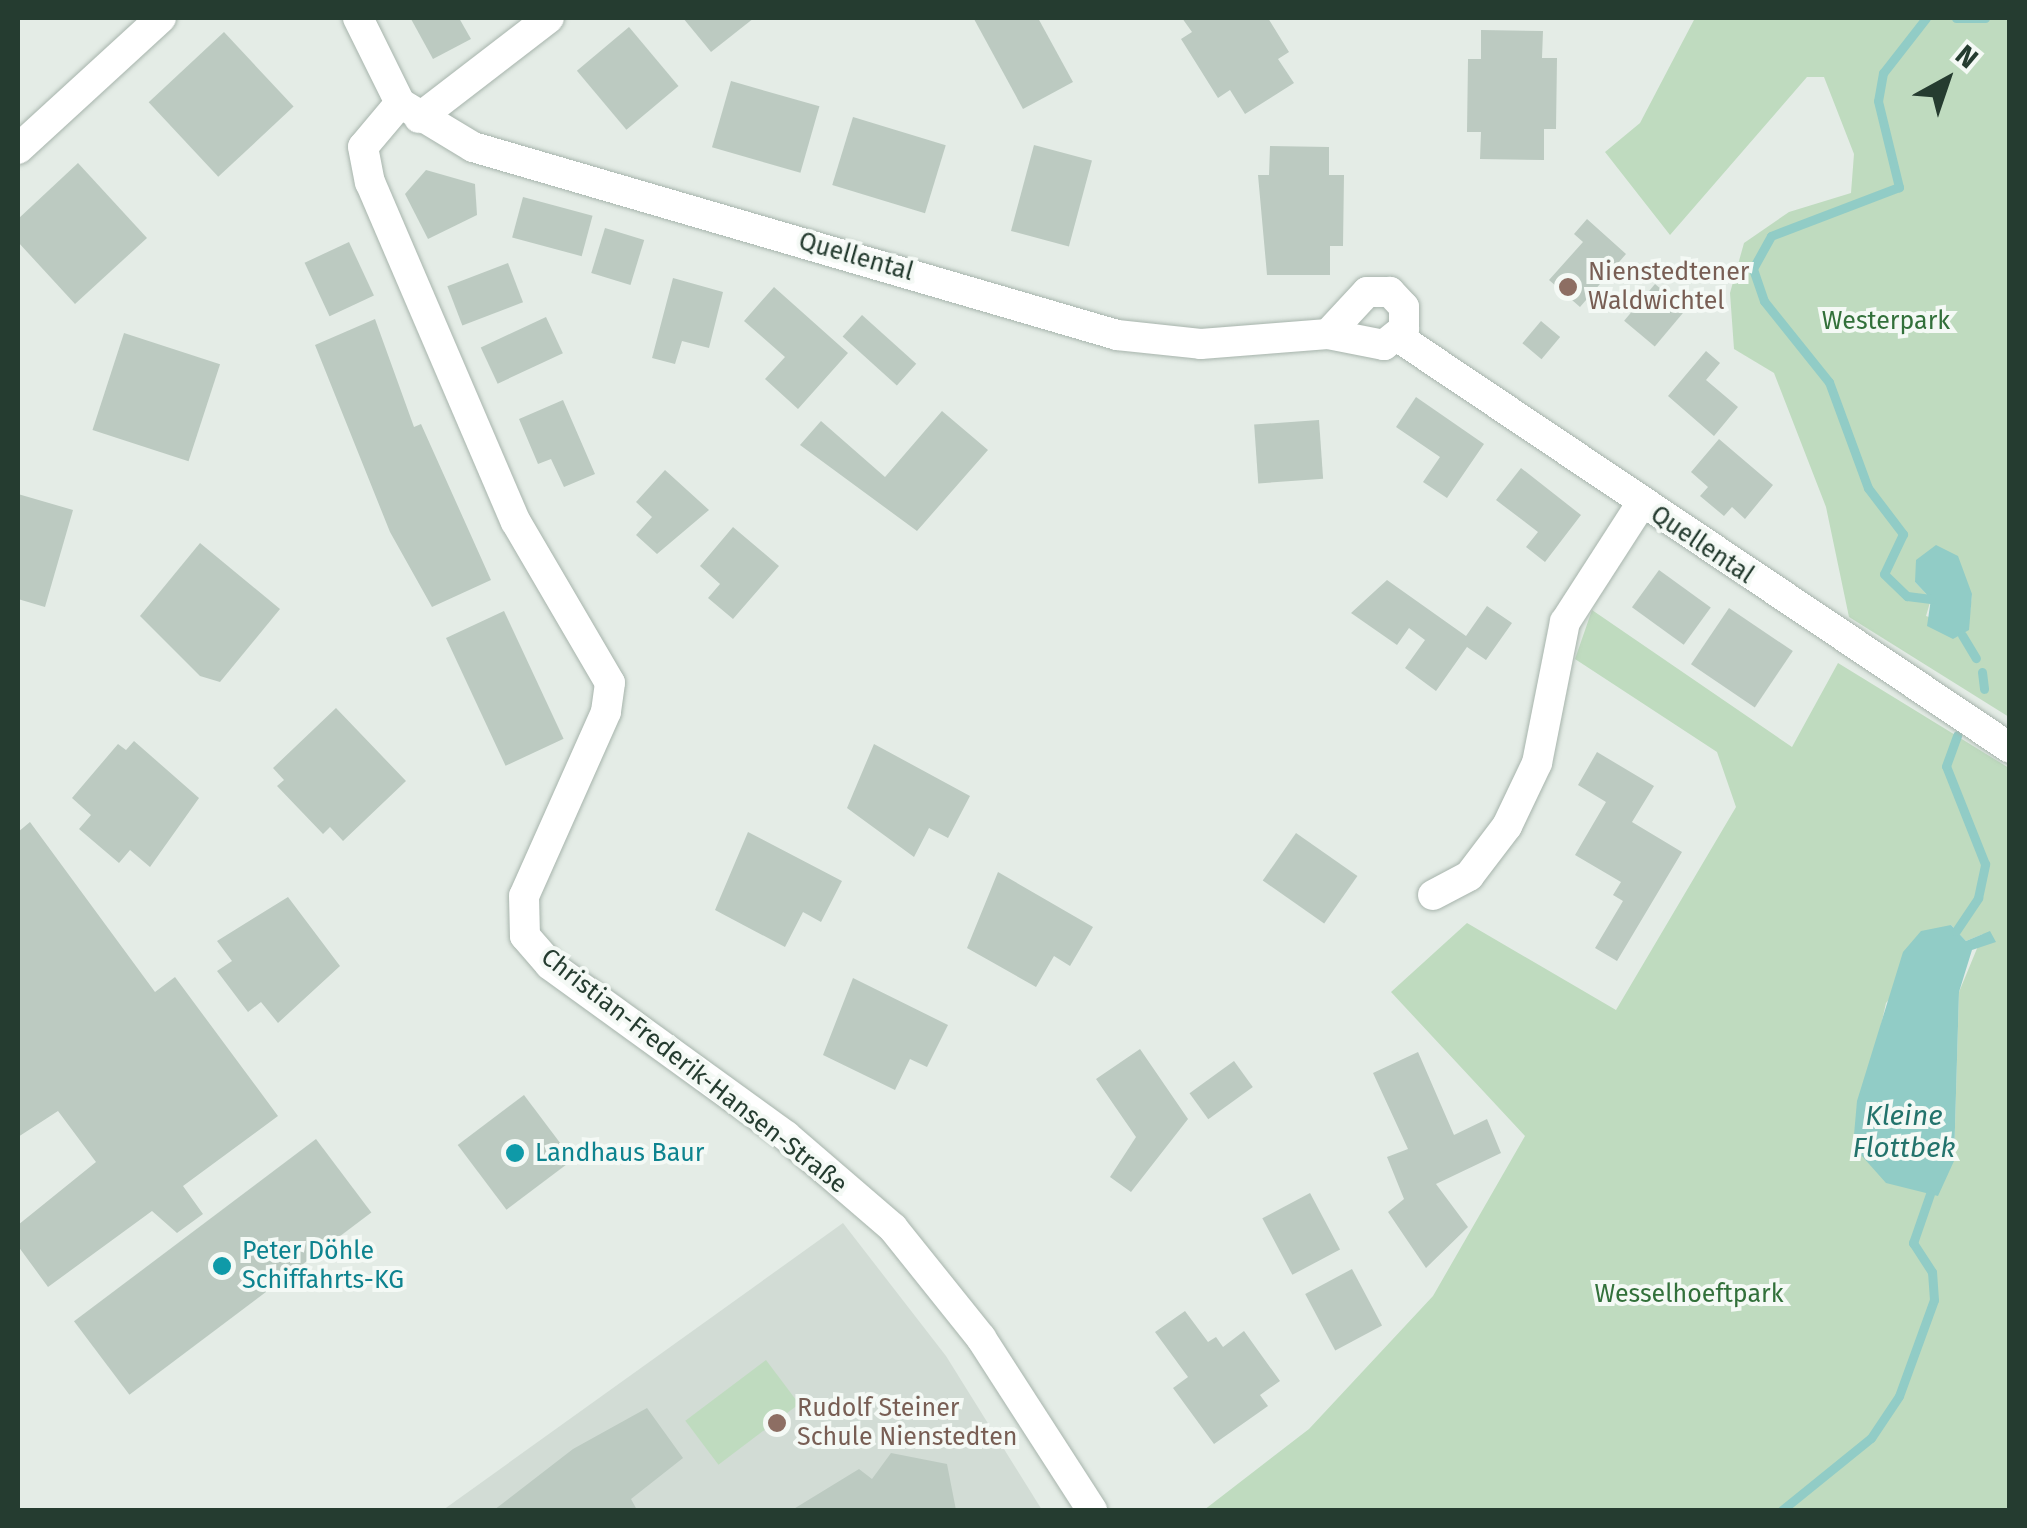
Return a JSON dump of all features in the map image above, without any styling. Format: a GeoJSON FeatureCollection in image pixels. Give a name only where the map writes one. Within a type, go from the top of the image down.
{"type":"FeatureCollection","features":[{"type":"Feature","properties":{"kind":"street"},"geometry":{"type":"LineString","coordinates":[[18,149],[161,18]]}},
{"type":"Feature","properties":{"kind":"street"},"geometry":{"type":"LineString","coordinates":[[358,18],[410,110],[549,18]]}},
{"type":"Feature","properties":{"kind":"street","name":"Quellental"},"geometry":{"type":"LineString","coordinates":[[410,110],[473,146],[1117,336],[1201,344],[1328,334],[1384,345],[1398,337],[1641,504],[2010,748]]}},
{"type":"Feature","properties":{"kind":"street","name":"Christian-Frederik-Hansen-Straße"},"geometry":{"type":"LineString","coordinates":[[410,110],[364,147],[370,182],[516,522],[610,683],[606,712],[524,896],[525,936],[550,965],[770,1124],[892,1228],[987,1347],[1092,1510]]}},
{"type":"Feature","properties":{"kind":"street"},"geometry":{"type":"LineString","coordinates":[[1328,334],[1354,300],[1378,289],[1404,307],[1398,337]]}},
{"type":"Feature","properties":{"kind":"street"},"geometry":{"type":"LineString","coordinates":[[1433,895],[1469,876],[1515,811],[1545,732],[1565,622],[1641,504]]}},
{"type":"Feature","properties":{"kind":"shaded area","name":"Rudolf Steiner Schule Nienstedten"},"geometry":{"type":"Polygon","coordinates":[[[843,1223],[946,1356],[1042,1510],[443,1510],[843,1223]]]}},
{"type":"Feature","properties":{"kind":"green space","name":"Westerpark"},"geometry":{"type":"Polygon","coordinates":[[[1695,18],[2009,18],[2009,717],[1849,617],[1826,507],[1774,373],[1734,349],[1730,293],[1744,243],[1789,212],[1851,193],[1854,154],[1824,77],[1807,77],[1670,235],[1605,152],[1640,123],[1695,18]],[[1915,582],[1931,599],[1926,616],[1968,630],[1972,594],[1915,582]]]}},
{"type":"Feature","properties":{"kind":"green space","name":"Wesselhoeftpark"},"geometry":{"type":"Polygon","coordinates":[[[1592,610],[1792,747],[1838,663],[2009,768],[2009,1510],[1204,1510],[1309,1429],[1433,1296],[1525,1136],[1391,992],[1467,923],[1616,1010],[1736,807],[1717,752],[1575,659],[1592,610]],[[1951,925],[1886,1003],[1854,1147],[1954,1161],[1959,992],[1983,934],[1966,941],[1951,925]]]}},
{"type":"Feature","properties":{"kind":"green space"},"geometry":{"type":"Polygon","coordinates":[[[766,1360],[799,1404],[718,1465],[685,1421],[766,1360]]]}},
{"type":"Feature","properties":{"kind":"water"},"geometry":{"type":"Polygon","coordinates":[[[1936,545],[1958,556],[1972,594],[1969,630],[1953,639],[1927,626],[1931,599],[1915,582],[1916,560],[1936,545]]]}},
{"type":"Feature","properties":{"kind":"water","name":"Kleine Flottbek"},"geometry":{"type":"Polygon","coordinates":[[[1951,925],[1966,941],[1990,931],[1996,942],[1972,950],[1959,992],[1954,1161],[1938,1196],[1886,1183],[1853,1146],[1857,1101],[1903,952],[1921,931],[1951,925]]]}},
{"type":"Feature","properties":{"kind":"building"},"geometry":{"type":"Polygon","coordinates":[[[459,18],[471,39],[433,59],[411,19],[459,18]]]}},
{"type":"Feature","properties":{"kind":"building"},"geometry":{"type":"Polygon","coordinates":[[[683,18],[754,18],[711,52],[683,18]]]}},
{"type":"Feature","properties":{"kind":"building"},"geometry":{"type":"Polygon","coordinates":[[[1038,18],[1073,82],[1023,109],[974,19],[1038,18]]]}},
{"type":"Feature","properties":{"kind":"building"},"geometry":{"type":"Polygon","coordinates":[[[1182,18],[1268,18],[1289,52],[1278,59],[1294,83],[1245,114],[1230,90],[1218,98],[1181,39],[1192,32],[1182,18]]]}},
{"type":"Feature","properties":{"kind":"building"},"geometry":{"type":"Polygon","coordinates":[[[629,27],[678,86],[626,130],[577,71],[629,27]]]}},
{"type":"Feature","properties":{"kind":"building"},"geometry":{"type":"Polygon","coordinates":[[[1481,30],[1543,31],[1542,58],[1557,58],[1556,129],[1544,129],[1544,160],[1480,159],[1481,132],[1467,132],[1468,59],[1481,59],[1481,30]]]}},
{"type":"Feature","properties":{"kind":"building"},"geometry":{"type":"Polygon","coordinates":[[[224,32],[294,107],[218,177],[149,102],[224,32]]]}},
{"type":"Feature","properties":{"kind":"building"},"geometry":{"type":"Polygon","coordinates":[[[731,81],[819,106],[800,173],[712,147],[731,81]]]}},
{"type":"Feature","properties":{"kind":"building"},"geometry":{"type":"Polygon","coordinates":[[[853,117],[946,145],[925,213],[832,185],[853,117]]]}},
{"type":"Feature","properties":{"kind":"building"},"geometry":{"type":"Polygon","coordinates":[[[1034,145],[1092,161],[1069,246],[1011,231],[1034,145]]]}},
{"type":"Feature","properties":{"kind":"building"},"geometry":{"type":"Polygon","coordinates":[[[1270,146],[1329,147],[1329,175],[1344,175],[1343,246],[1330,246],[1330,275],[1267,275],[1258,175],[1269,175],[1270,146]]]}},
{"type":"Feature","properties":{"kind":"building"},"geometry":{"type":"Polygon","coordinates":[[[78,163],[147,238],[75,304],[18,242],[18,219],[78,163]]]}},
{"type":"Feature","properties":{"kind":"building"},"geometry":{"type":"Polygon","coordinates":[[[426,170],[475,184],[477,215],[428,239],[405,194],[426,170]]]}},
{"type":"Feature","properties":{"kind":"building"},"geometry":{"type":"Polygon","coordinates":[[[523,197],[593,216],[582,256],[512,238],[523,197]]]}},
{"type":"Feature","properties":{"kind":"building"},"geometry":{"type":"Polygon","coordinates":[[[1587,219],[1626,254],[1580,307],[1549,280],[1583,242],[1574,234],[1587,219]]]}},
{"type":"Feature","properties":{"kind":"building"},"geometry":{"type":"Polygon","coordinates":[[[605,228],[644,240],[630,285],[591,273],[605,228]]]}},
{"type":"Feature","properties":{"kind":"building"},"geometry":{"type":"Polygon","coordinates":[[[349,242],[374,295],[330,316],[305,263],[349,242]]]}},
{"type":"Feature","properties":{"kind":"building"},"geometry":{"type":"Polygon","coordinates":[[[508,263],[523,302],[462,326],[447,286],[508,263]]]}},
{"type":"Feature","properties":{"kind":"building"},"geometry":{"type":"Polygon","coordinates":[[[673,278],[723,292],[709,348],[682,341],[675,364],[652,358],[673,278]]]}},
{"type":"Feature","properties":{"kind":"building"},"geometry":{"type":"Polygon","coordinates":[[[1655,284],[1686,310],[1655,346],[1624,321],[1655,284]]]}},
{"type":"Feature","properties":{"kind":"building"},"geometry":{"type":"Polygon","coordinates":[[[774,287],[848,353],[798,409],[765,379],[785,357],[744,321],[774,287]]]}},
{"type":"Feature","properties":{"kind":"building"},"geometry":{"type":"Polygon","coordinates":[[[862,315],[916,364],[897,385],[843,337],[862,315]]]}},
{"type":"Feature","properties":{"kind":"building"},"geometry":{"type":"Polygon","coordinates":[[[546,317],[563,353],[498,384],[481,347],[546,317]]]}},
{"type":"Feature","properties":{"kind":"building"},"geometry":{"type":"Polygon","coordinates":[[[375,319],[414,427],[421,424],[491,580],[432,607],[390,532],[315,345],[375,319]]]}},
{"type":"Feature","properties":{"kind":"building"},"geometry":{"type":"Polygon","coordinates":[[[1541,321],[1560,337],[1542,359],[1522,343],[1541,321]]]}},
{"type":"Feature","properties":{"kind":"building"},"geometry":{"type":"Polygon","coordinates":[[[124,333],[220,364],[189,461],[92,430],[124,333]]]}},
{"type":"Feature","properties":{"kind":"building"},"geometry":{"type":"Polygon","coordinates":[[[1706,351],[1720,363],[1706,380],[1738,407],[1714,436],[1668,396],[1706,351]]]}},
{"type":"Feature","properties":{"kind":"building"},"geometry":{"type":"Polygon","coordinates":[[[1416,397],[1484,444],[1447,498],[1423,482],[1440,457],[1396,427],[1416,397]]]}},
{"type":"Feature","properties":{"kind":"building"},"geometry":{"type":"Polygon","coordinates":[[[563,400],[595,474],[564,487],[551,459],[538,464],[519,419],[563,400]]]}},
{"type":"Feature","properties":{"kind":"building"},"geometry":{"type":"Polygon","coordinates":[[[942,411],[988,450],[917,531],[800,445],[821,421],[885,477],[942,411]]]}},
{"type":"Feature","properties":{"kind":"building"},"geometry":{"type":"Polygon","coordinates":[[[1319,420],[1323,479],[1258,483],[1254,425],[1319,420]]]}},
{"type":"Feature","properties":{"kind":"building"},"geometry":{"type":"Polygon","coordinates":[[[1719,439],[1773,485],[1745,519],[1732,507],[1724,516],[1700,496],[1708,487],[1691,472],[1719,439]]]}},
{"type":"Feature","properties":{"kind":"building"},"geometry":{"type":"Polygon","coordinates":[[[1521,468],[1581,515],[1545,562],[1526,547],[1538,532],[1496,500],[1521,468]]]}},
{"type":"Feature","properties":{"kind":"building"},"geometry":{"type":"Polygon","coordinates":[[[665,470],[709,510],[657,554],[636,535],[652,517],[636,502],[665,470]]]}},
{"type":"Feature","properties":{"kind":"building"},"geometry":{"type":"Polygon","coordinates":[[[18,494],[73,510],[45,607],[18,599],[18,494]]]}},
{"type":"Feature","properties":{"kind":"building"},"geometry":{"type":"Polygon","coordinates":[[[733,527],[779,566],[733,619],[708,598],[720,584],[700,566],[733,527]]]}},
{"type":"Feature","properties":{"kind":"building"},"geometry":{"type":"Polygon","coordinates":[[[200,543],[280,609],[220,682],[200,676],[140,616],[200,543]]]}},
{"type":"Feature","properties":{"kind":"building"},"geometry":{"type":"Polygon","coordinates":[[[1659,570],[1711,608],[1684,645],[1632,607],[1659,570]]]}},
{"type":"Feature","properties":{"kind":"building"},"geometry":{"type":"Polygon","coordinates":[[[1387,580],[1466,636],[1487,606],[1512,623],[1486,660],[1467,647],[1436,691],[1405,668],[1425,640],[1409,628],[1397,645],[1351,613],[1387,580]]]}},
{"type":"Feature","properties":{"kind":"building"},"geometry":{"type":"Polygon","coordinates":[[[1729,608],[1793,651],[1755,707],[1691,664],[1729,608]]]}},
{"type":"Feature","properties":{"kind":"building"},"geometry":{"type":"Polygon","coordinates":[[[504,611],[564,739],[506,766],[446,638],[504,611]]]}},
{"type":"Feature","properties":{"kind":"building"},"geometry":{"type":"Polygon","coordinates":[[[336,708],[406,781],[343,841],[330,827],[323,834],[277,786],[284,780],[273,768],[336,708]]]}},
{"type":"Feature","properties":{"kind":"building"},"geometry":{"type":"Polygon","coordinates":[[[134,741],[199,798],[150,867],[130,850],[119,863],[79,829],[91,815],[72,798],[118,744],[126,750],[134,741]]]}},
{"type":"Feature","properties":{"kind":"building"},"geometry":{"type":"Polygon","coordinates":[[[874,744],[970,796],[948,838],[929,828],[914,857],[847,808],[874,744]]]}},
{"type":"Feature","properties":{"kind":"building"},"geometry":{"type":"Polygon","coordinates":[[[1597,752],[1654,786],[1632,822],[1682,852],[1617,961],[1595,948],[1623,901],[1613,895],[1621,882],[1575,855],[1606,802],[1578,785],[1597,752]]]}},
{"type":"Feature","properties":{"kind":"building"},"geometry":{"type":"Polygon","coordinates":[[[30,822],[155,992],[175,977],[278,1116],[183,1186],[203,1214],[177,1233],[152,1211],[48,1287],[18,1246],[18,1225],[96,1162],[58,1111],[18,1137],[18,832],[30,822]]]}},
{"type":"Feature","properties":{"kind":"building"},"geometry":{"type":"Polygon","coordinates":[[[748,832],[842,881],[821,922],[803,912],[785,947],[715,910],[748,832]]]}},
{"type":"Feature","properties":{"kind":"building"},"geometry":{"type":"Polygon","coordinates":[[[1296,833],[1357,876],[1324,924],[1263,881],[1296,833]]]}},
{"type":"Feature","properties":{"kind":"building"},"geometry":{"type":"Polygon","coordinates":[[[998,872],[1093,927],[1070,966],[1054,956],[1036,987],[967,948],[998,872]]]}},
{"type":"Feature","properties":{"kind":"building"},"geometry":{"type":"Polygon","coordinates":[[[288,897],[340,966],[278,1023],[261,1002],[248,1012],[217,971],[232,961],[217,941],[288,897]]]}},
{"type":"Feature","properties":{"kind":"building"},"geometry":{"type":"Polygon","coordinates":[[[853,978],[948,1025],[927,1067],[910,1059],[895,1090],[823,1055],[853,978]]]}},
{"type":"Feature","properties":{"kind":"building"},"geometry":{"type":"Polygon","coordinates":[[[1140,1049],[1188,1119],[1131,1192],[1110,1177],[1136,1137],[1096,1079],[1140,1049]]]}},
{"type":"Feature","properties":{"kind":"building"},"geometry":{"type":"Polygon","coordinates":[[[1418,1052],[1454,1135],[1487,1119],[1501,1153],[1436,1184],[1468,1227],[1426,1268],[1388,1212],[1404,1199],[1387,1157],[1408,1149],[1373,1073],[1418,1052]]]}},
{"type":"Feature","properties":{"kind":"building"},"geometry":{"type":"Polygon","coordinates":[[[1234,1061],[1253,1087],[1208,1119],[1190,1093],[1234,1061]]]}},
{"type":"Feature","properties":{"kind":"building","name":"Landhaus Baur"},"geometry":{"type":"Polygon","coordinates":[[[524,1095],[573,1160],[506,1210],[458,1145],[524,1095]]]}},
{"type":"Feature","properties":{"kind":"building","name":"Peter Döhle Schiffahrts-KG"},"geometry":{"type":"Polygon","coordinates":[[[316,1139],[371,1212],[129,1395],[74,1321],[316,1139]]]}},
{"type":"Feature","properties":{"kind":"building"},"geometry":{"type":"Polygon","coordinates":[[[1310,1193],[1340,1250],[1292,1275],[1262,1218],[1310,1193]]]}},
{"type":"Feature","properties":{"kind":"building"},"geometry":{"type":"Polygon","coordinates":[[[1352,1269],[1382,1326],[1335,1350],[1305,1294],[1352,1269]]]}},
{"type":"Feature","properties":{"kind":"building"},"geometry":{"type":"Polygon","coordinates":[[[1185,1311],[1208,1342],[1216,1337],[1223,1347],[1244,1331],[1280,1381],[1260,1395],[1268,1406],[1214,1444],[1173,1388],[1188,1377],[1155,1332],[1185,1311]]]}},
{"type":"Feature","properties":{"kind":"building"},"geometry":{"type":"Polygon","coordinates":[[[647,1408],[683,1458],[631,1499],[637,1510],[494,1510],[573,1449],[647,1408]]]}},
{"type":"Feature","properties":{"kind":"building"},"geometry":{"type":"Polygon","coordinates":[[[891,1453],[947,1464],[956,1510],[792,1510],[859,1469],[872,1479],[891,1453]]]}},
{"type":"Feature","properties":{"kind":"waterway","name":"Kleine Flottbek"},"geometry":{"type":"LineString","coordinates":[[1926,18],[1883,73],[1878,101],[1899,187],[1771,236],[1753,269],[1764,301],[1829,382],[1868,488],[1903,534],[1884,574],[1907,596],[1931,599]]}},
{"type":"Feature","properties":{"kind":"waterway","name":"Kleine Flottbek"},"geometry":{"type":"LineString","coordinates":[[1956,18],[1985,18]]}},
{"type":"Feature","properties":{"kind":"waterway","name":"Kleine Flottbek"},"geometry":{"type":"LineString","coordinates":[[1962,635],[1976,658]]}},
{"type":"Feature","properties":{"kind":"waterway","name":"Kleine Flottbek"},"geometry":{"type":"LineString","coordinates":[[1982,672],[1984,689]]}},
{"type":"Feature","properties":{"kind":"waterway","name":"Kleine Flottbek"},"geometry":{"type":"LineString","coordinates":[[1956,931],[1978,898],[1985,864],[1946,766],[1957,735]]}},
{"type":"Feature","properties":{"kind":"waterway","name":"Kleine Flottbek"},"geometry":{"type":"LineString","coordinates":[[1782,1510],[1871,1438],[1899,1396],[1934,1300],[1932,1272],[1913,1243],[1930,1194]]}},
{"type":"Feature","properties":{"kind":"place","name":"Nienstedtener Waldwichtel"},"geometry":{"type":"Point","coordinates":[1568,287]}},
{"type":"Feature","properties":{"kind":"place","name":"Landhaus Baur"},"geometry":{"type":"Point","coordinates":[515,1153]}},
{"type":"Feature","properties":{"kind":"place","name":"Peter Döhle Schiffahrts-KG"},"geometry":{"type":"Point","coordinates":[222,1266]}},
{"type":"Feature","properties":{"kind":"place","name":"Rudolf Steiner Schule Nienstedten"},"geometry":{"type":"Point","coordinates":[777,1423]}}]}
